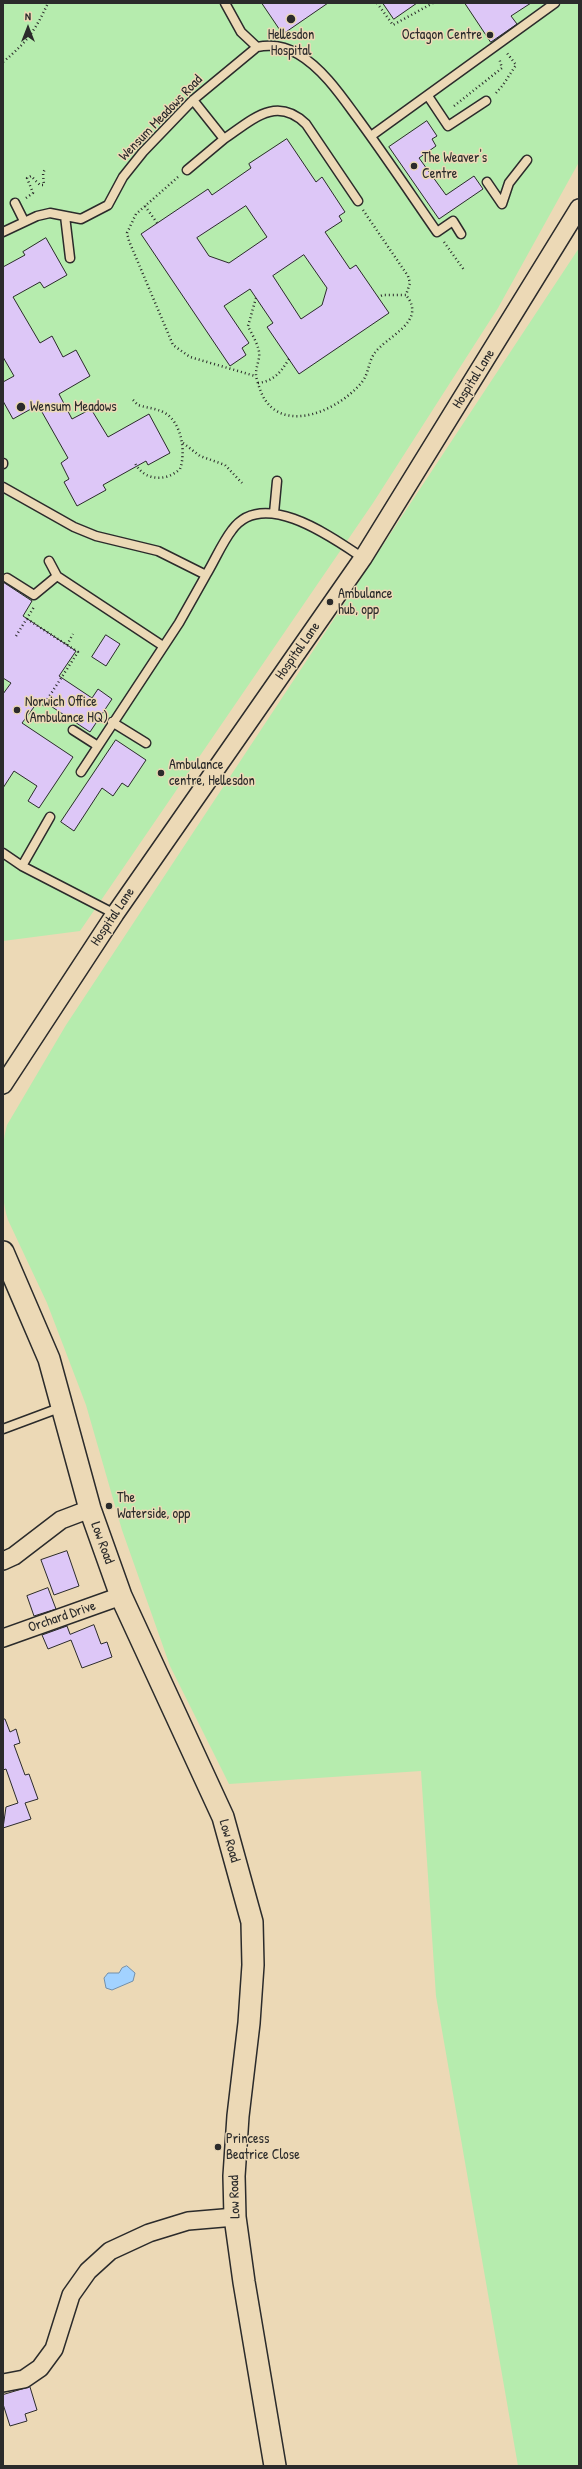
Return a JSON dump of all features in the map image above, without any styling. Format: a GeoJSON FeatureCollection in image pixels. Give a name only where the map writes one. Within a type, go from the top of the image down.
{"type":"FeatureCollection","features":[{"type":"Feature","properties":{"kind":"street","name":"Hospital Lane"},"geometry":{"type":"LineString","coordinates":[[3,1085],[115,914],[363,558],[579,208]]}},
{"type":"Feature","properties":{"kind":"street","name":"Low Road"},"geometry":{"type":"LineString","coordinates":[[3,1252],[49,1358],[90,1509],[121,1596],[223,1817],[252,1922],[253,1965],[249,2023],[238,2116],[234,2176],[236,2217],[244,2282],[275,2466]]}},
{"type":"Feature","properties":{"kind":"street"},"geometry":{"type":"LineString","coordinates":[[3,1562],[14,1556],[61,1520],[90,1509]]}},
{"type":"Feature","properties":{"kind":"street","name":"Orchard Drive"},"geometry":{"type":"LineString","coordinates":[[3,1638],[121,1596]]}},
{"type":"Feature","properties":{"kind":"street"},"geometry":{"type":"LineString","coordinates":[[3,2383],[24,2379],[40,2368],[54,2349],[71,2295],[88,2271],[110,2251],[149,2233],[188,2221],[236,2217]]}},
{"type":"Feature","properties":{"kind":"lane"},"geometry":{"type":"LineString","coordinates":[[225,3],[241,32],[257,47],[271,44],[299,54],[320,72],[371,136],[437,232],[453,221],[461,234]]}},
{"type":"Feature","properties":{"kind":"lane"},"geometry":{"type":"LineString","coordinates":[[371,136],[555,3]]}},
{"type":"Feature","properties":{"kind":"lane","name":"Wensum Meadows Road"},"geometry":{"type":"LineString","coordinates":[[3,232],[24,221],[50,213],[81,219],[108,205],[122,177],[142,152],[194,100],[257,47]]}},
{"type":"Feature","properties":{"kind":"lane"},"geometry":{"type":"LineString","coordinates":[[428,96],[448,126],[486,101]]}},
{"type":"Feature","properties":{"kind":"lane"},"geometry":{"type":"LineString","coordinates":[[194,100],[224,139]]}},
{"type":"Feature","properties":{"kind":"lane"},"geometry":{"type":"LineString","coordinates":[[186,170],[224,139],[263,113],[279,110],[296,114],[306,124],[358,201]]}},
{"type":"Feature","properties":{"kind":"lane"},"geometry":{"type":"LineString","coordinates":[[487,182],[502,204],[509,184],[527,160]]}},
{"type":"Feature","properties":{"kind":"lane"},"geometry":{"type":"LineString","coordinates":[[15,204],[24,221]]}},
{"type":"Feature","properties":{"kind":"lane"},"geometry":{"type":"LineString","coordinates":[[65,216],[70,258]]}},
{"type":"Feature","properties":{"kind":"lane"},"geometry":{"type":"LineString","coordinates":[[274,513],[278,481]]}},
{"type":"Feature","properties":{"kind":"lane"},"geometry":{"type":"LineString","coordinates":[[3,487],[74,527],[96,536],[158,551],[206,575]]}},
{"type":"Feature","properties":{"kind":"lane"},"geometry":{"type":"LineString","coordinates":[[81,772],[112,722],[163,646],[233,528],[246,518],[260,514],[274,513],[292,517],[363,558]]}},
{"type":"Feature","properties":{"kind":"lane"},"geometry":{"type":"LineString","coordinates":[[49,561],[57,576],[163,646]]}},
{"type":"Feature","properties":{"kind":"lane"},"geometry":{"type":"LineString","coordinates":[[7,578],[34,595],[57,576]]}},
{"type":"Feature","properties":{"kind":"lane"},"geometry":{"type":"LineString","coordinates":[[112,722],[146,743]]}},
{"type":"Feature","properties":{"kind":"lane"},"geometry":{"type":"LineString","coordinates":[[73,730],[98,746]]}},
{"type":"Feature","properties":{"kind":"lane"},"geometry":{"type":"LineString","coordinates":[[22,866],[50,817]]}},
{"type":"Feature","properties":{"kind":"lane"},"geometry":{"type":"LineString","coordinates":[[3,853],[22,866],[115,914]]}},
{"type":"Feature","properties":{"kind":"lane"},"geometry":{"type":"LineString","coordinates":[[3,1429],[62,1407]]}},
{"type":"Feature","properties":{"kind":"path"},"geometry":{"type":"LineString","coordinates":[[3,62],[15,53],[30,37],[39,25],[48,3]]}},
{"type":"Feature","properties":{"kind":"path"},"geometry":{"type":"LineString","coordinates":[[377,3],[394,25],[433,3]]}},
{"type":"Feature","properties":{"kind":"path"},"geometry":{"type":"LineString","coordinates":[[486,101],[503,85],[516,65],[498,45]]}},
{"type":"Feature","properties":{"kind":"path"},"geometry":{"type":"LineString","coordinates":[[445,121],[457,102],[502,68],[498,45]]}},
{"type":"Feature","properties":{"kind":"path"},"geometry":{"type":"LineString","coordinates":[[15,204],[33,195],[27,178],[31,176],[40,185],[44,185],[43,173],[45,169]]}},
{"type":"Feature","properties":{"kind":"path"},"geometry":{"type":"LineString","coordinates":[[186,170],[136,214],[127,233],[173,345],[190,357],[255,376]]}},
{"type":"Feature","properties":{"kind":"path"},"geometry":{"type":"LineString","coordinates":[[256,298],[248,326],[258,347],[259,358],[255,376],[260,392],[271,406],[282,414],[304,417],[330,407],[362,382],[374,354],[404,328],[410,318],[412,307],[406,295],[410,283],[408,276],[358,201]]}},
{"type":"Feature","properties":{"kind":"path"},"geometry":{"type":"LineString","coordinates":[[145,206],[157,223]]}},
{"type":"Feature","properties":{"kind":"path"},"geometry":{"type":"LineString","coordinates":[[437,232],[464,270]]}},
{"type":"Feature","properties":{"kind":"path"},"geometry":{"type":"LineString","coordinates":[[378,297],[383,295],[406,295]]}},
{"type":"Feature","properties":{"kind":"path"},"geometry":{"type":"LineString","coordinates":[[258,383],[268,382],[280,373],[289,359]]}},
{"type":"Feature","properties":{"kind":"path"},"geometry":{"type":"LineString","coordinates":[[133,400],[138,405],[156,409],[167,414],[182,442],[184,454],[183,462],[175,474],[157,479],[139,470],[135,463]]}},
{"type":"Feature","properties":{"kind":"path"},"geometry":{"type":"LineString","coordinates":[[182,442],[200,456],[226,465],[242,483]]}},
{"type":"Feature","properties":{"kind":"path"},"geometry":{"type":"LineString","coordinates":[[16,636],[36,604],[34,595]]}},
{"type":"Feature","properties":{"kind":"path"},"geometry":{"type":"LineString","coordinates":[[27,619],[78,652],[43,706]]}},
{"type":"Feature","properties":{"kind":"path"},"geometry":{"type":"LineString","coordinates":[[68,645],[73,634]]}},
{"type":"Feature","properties":{"kind":"green space"},"geometry":{"type":"Polygon","coordinates":[[[3,3],[579,3],[579,162],[498,308],[373,503],[80,931],[3,941],[3,3]]]}},
{"type":"Feature","properties":{"kind":"green space"},"geometry":{"type":"Polygon","coordinates":[[[579,248],[579,2466],[518,2466],[436,1996],[421,1771],[229,1784],[170,1666],[122,1530],[86,1405],[47,1303],[8,1220],[3,1198],[2,1159],[7,1125],[66,1025],[579,248]]]}},
{"type":"Feature","properties":{"kind":"water"},"geometry":{"type":"Polygon","coordinates":[[[127,1966],[135,1973],[133,1981],[112,1990],[106,1988],[104,1978],[108,1973],[119,1973],[122,1968],[127,1966]]]}},
{"type":"Feature","properties":{"kind":"building","name":"Hellesdon Hospital"},"geometry":{"type":"Polygon","coordinates":[[[262,3],[328,3],[283,34],[262,3]]]}},
{"type":"Feature","properties":{"kind":"building"},"geometry":{"type":"Polygon","coordinates":[[[383,3],[417,3],[394,19],[383,3]]]}},
{"type":"Feature","properties":{"kind":"building","name":"Octagon Centre"},"geometry":{"type":"Polygon","coordinates":[[[465,3],[531,3],[511,16],[517,24],[491,42],[465,3]]]}},
{"type":"Feature","properties":{"kind":"building","name":"The Weaver's Centre"},"geometry":{"type":"Polygon","coordinates":[[[427,121],[437,136],[432,139],[436,146],[419,158],[446,195],[474,176],[483,189],[439,219],[389,147],[427,121]]]}},
{"type":"Feature","properties":{"kind":"building"},"geometry":{"type":"Polygon","coordinates":[[[287,139],[316,182],[322,177],[345,212],[339,216],[342,221],[325,232],[350,269],[356,265],[389,313],[299,374],[267,327],[273,323],[250,289],[224,306],[249,343],[242,348],[246,355],[230,366],[141,234],[208,189],[212,195],[251,168],[249,164],[287,139]],[[246,206],[197,238],[209,256],[229,263],[267,237],[246,206]],[[304,255],[273,276],[301,319],[322,305],[327,288],[304,255]]]}},
{"type":"Feature","properties":{"kind":"building","name":"Wensum Meadows"},"geometry":{"type":"Polygon","coordinates":[[[46,238],[67,275],[44,288],[40,282],[13,297],[40,343],[52,336],[63,357],[76,350],[90,376],[59,394],[72,419],[91,409],[108,437],[149,414],[170,453],[148,465],[146,461],[103,485],[106,490],[77,506],[64,482],[69,479],[61,463],[68,458],[38,405],[13,419],[3,401],[3,382],[14,376],[3,357],[3,267],[25,255],[23,252],[46,238]]]}},
{"type":"Feature","properties":{"kind":"building","name":"Norwich Office (Ambulance HQ)"},"geometry":{"type":"Polygon","coordinates":[[[3,582],[32,601],[23,616],[76,651],[59,676],[92,698],[98,689],[112,699],[90,732],[40,699],[22,723],[73,757],[39,808],[28,801],[37,786],[14,771],[3,788],[3,694],[11,683],[3,678],[3,582]]]}},
{"type":"Feature","properties":{"kind":"building"},"geometry":{"type":"Polygon","coordinates":[[[106,635],[120,644],[106,666],[92,657],[106,635]]]}},
{"type":"Feature","properties":{"kind":"building"},"geometry":{"type":"Polygon","coordinates":[[[116,740],[146,760],[128,787],[122,783],[113,796],[102,788],[74,831],[61,822],[116,740]]]}},
{"type":"Feature","properties":{"kind":"building"},"geometry":{"type":"Polygon","coordinates":[[[67,1551],[79,1586],[54,1595],[41,1560],[67,1551]]]}},
{"type":"Feature","properties":{"kind":"building"},"geometry":{"type":"Polygon","coordinates":[[[48,1588],[56,1609],[34,1616],[27,1596],[48,1588]]]}},
{"type":"Feature","properties":{"kind":"building"},"geometry":{"type":"Polygon","coordinates":[[[94,1625],[101,1644],[107,1642],[112,1657],[82,1668],[71,1640],[48,1649],[42,1635],[67,1626],[70,1634],[94,1625]]]}},
{"type":"Feature","properties":{"kind":"building"},"geometry":{"type":"Polygon","coordinates":[[[3,1719],[5,1719],[10,1732],[16,1729],[20,1743],[14,1745],[25,1775],[29,1774],[38,1799],[25,1803],[31,1819],[3,1828],[6,1807],[18,1803],[6,1769],[3,1770],[3,1719]]]}},
{"type":"Feature","properties":{"kind":"building"},"geometry":{"type":"Polygon","coordinates":[[[30,2387],[37,2410],[25,2414],[27,2421],[10,2426],[3,2404],[3,2395],[30,2387]]]}},
{"type":"Feature","properties":{"kind":"place","name":"Hellesdon Hospital"},"geometry":{"type":"Point","coordinates":[291,19]}},
{"type":"Feature","properties":{"kind":"place","name":"Octagon Centre"},"geometry":{"type":"Point","coordinates":[490,35]}},
{"type":"Feature","properties":{"kind":"place","name":"The Weaver's Centre"},"geometry":{"type":"Point","coordinates":[414,166]}},
{"type":"Feature","properties":{"kind":"place","name":"Wensum Meadows"},"geometry":{"type":"Point","coordinates":[21,407]}},
{"type":"Feature","properties":{"kind":"place","name":"Ambulance hub, opp"},"geometry":{"type":"Point","coordinates":[330,602]}},
{"type":"Feature","properties":{"kind":"place","name":"Norwich Office (Ambulance HQ)"},"geometry":{"type":"Point","coordinates":[17,710]}},
{"type":"Feature","properties":{"kind":"place","name":"Ambulance centre, Hellesdon"},"geometry":{"type":"Point","coordinates":[161,773]}},
{"type":"Feature","properties":{"kind":"place","name":"The Waterside, opp"},"geometry":{"type":"Point","coordinates":[109,1506]}},
{"type":"Feature","properties":{"kind":"place","name":"Princess Beatrice Close"},"geometry":{"type":"Point","coordinates":[218,2147]}}]}
